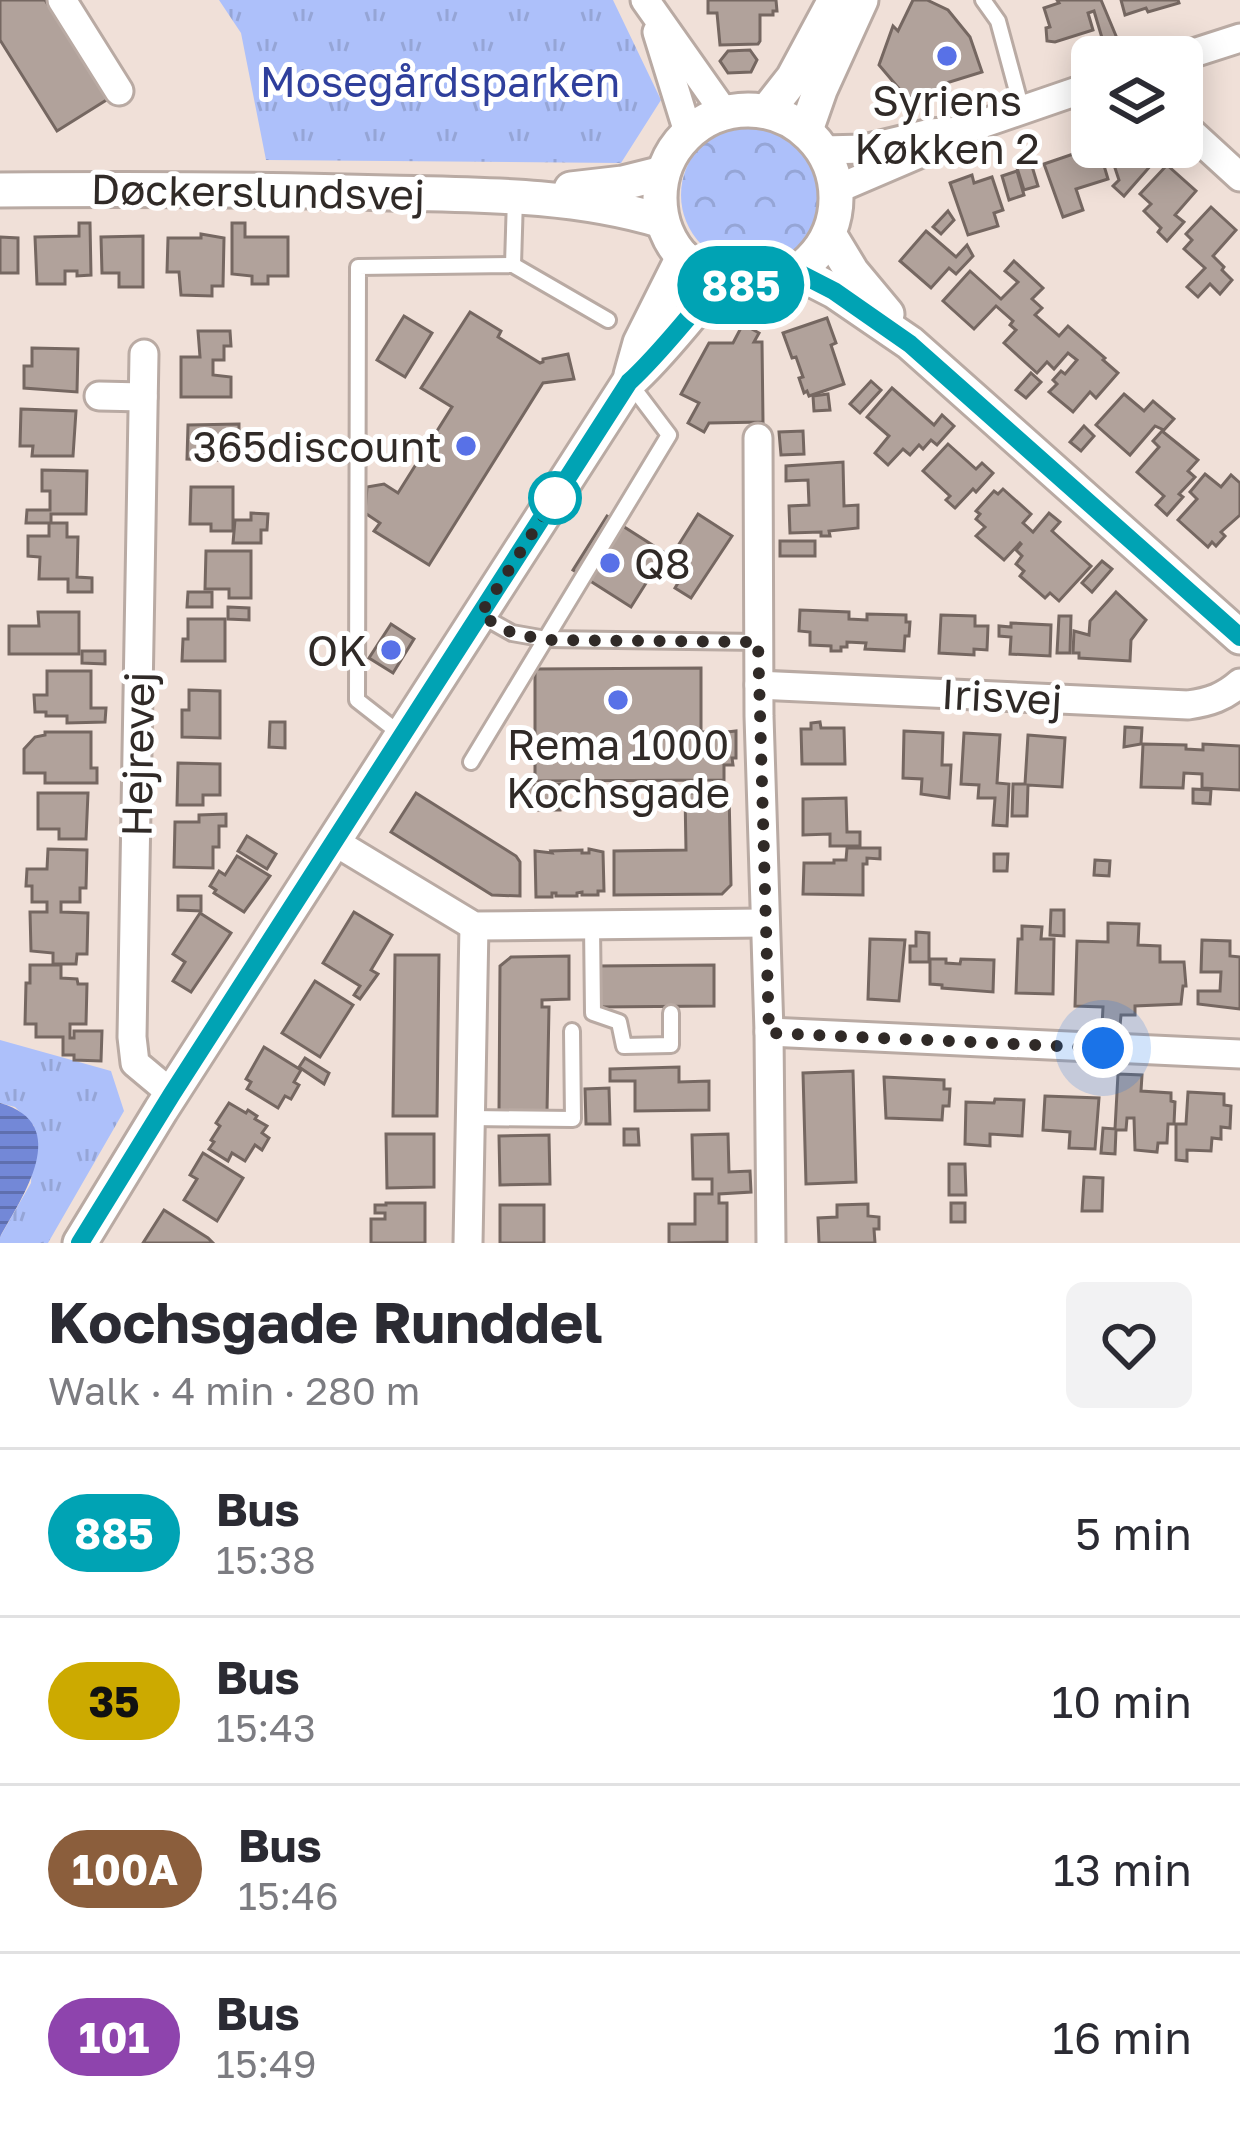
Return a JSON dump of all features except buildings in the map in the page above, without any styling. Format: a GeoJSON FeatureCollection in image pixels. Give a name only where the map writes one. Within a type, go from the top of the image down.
{"type":"FeatureCollection","features":[{"type":"Feature","properties":{"kind":"street"},"geometry":{"type":"LineString","coordinates":[[62,0],[118,91]]}},
{"type":"Feature","properties":{"kind":"street"},"geometry":{"type":"LineString","coordinates":[[767,111],[793,78],[835,0]]}},
{"type":"Feature","properties":{"kind":"street"},"geometry":{"type":"LineString","coordinates":[[815,140],[820,90],[861,0]]}},
{"type":"Feature","properties":{"kind":"street"},"geometry":{"type":"LineString","coordinates":[[648,5],[724,112]]}},
{"type":"Feature","properties":{"kind":"street"},"geometry":{"type":"LineString","coordinates":[[648,5],[688,133]]}},
{"type":"Feature","properties":{"kind":"street"},"geometry":{"type":"LineString","coordinates":[[1203,50],[1240,38]]}},
{"type":"Feature","properties":{"kind":"street"},"geometry":{"type":"LineString","coordinates":[[815,140],[864,149],[961,131],[1071,93]]}},
{"type":"Feature","properties":{"kind":"street"},"geometry":{"type":"LineString","coordinates":[[767,111],[788,118],[815,140],[833,171],[837,204],[829,234],[797,272],[760,286],[720,282],[683,257],[671,242],[659,199],[663,173],[688,133],[724,112],[767,111]]}},
{"type":"Feature","properties":{"kind":"street"},"geometry":{"type":"LineString","coordinates":[[837,189],[936,148],[961,131]]}},
{"type":"Feature","properties":{"kind":"street"},"geometry":{"type":"LineString","coordinates":[[1203,143],[1240,176]]}},
{"type":"Feature","properties":{"kind":"street","name":"Døckerslundsvej"},"geometry":{"type":"LineString","coordinates":[[515,195],[623,183],[663,173]]}},
{"type":"Feature","properties":{"kind":"street","name":"Døckerslundsvej"},"geometry":{"type":"LineString","coordinates":[[0,190],[515,195],[623,209],[662,220]]}},
{"type":"Feature","properties":{"kind":"street"},"geometry":{"type":"LineString","coordinates":[[829,234],[852,272],[910,344]]}},
{"type":"Feature","properties":{"kind":"street"},"geometry":{"type":"LineString","coordinates":[[629,382],[640,344],[683,257]]}},
{"type":"Feature","properties":{"kind":"street"},"geometry":{"type":"LineString","coordinates":[[797,272],[834,291],[910,344],[1240,637]]}},
{"type":"Feature","properties":{"kind":"street"},"geometry":{"type":"LineString","coordinates":[[80,1243],[629,382],[658,356],[720,282]]}},
{"type":"Feature","properties":{"kind":"street","name":"Hejrevej"},"geometry":{"type":"LineString","coordinates":[[144,354],[131,1037],[135,1064],[172,1094]]}},
{"type":"Feature","properties":{"kind":"street"},"geometry":{"type":"LineString","coordinates":[[99,396],[143,397]]}},
{"type":"Feature","properties":{"kind":"street"},"geometry":{"type":"LineString","coordinates":[[758,438],[771,1243]]}},
{"type":"Feature","properties":{"kind":"street","name":"Irisvej"},"geometry":{"type":"LineString","coordinates":[[759,685],[1188,705],[1208,703],[1240,683]]}},
{"type":"Feature","properties":{"kind":"street"},"geometry":{"type":"LineString","coordinates":[[335,842],[474,926],[765,923]]}},
{"type":"Feature","properties":{"kind":"street"},"geometry":{"type":"LineString","coordinates":[[468,1243],[474,926]]}},
{"type":"Feature","properties":{"kind":"street"},"geometry":{"type":"LineString","coordinates":[[769,1033],[1240,1054]]}},
{"type":"Feature","properties":{"kind":"lane"},"geometry":{"type":"LineString","coordinates":[[983,0],[998,21],[1022,110]]}},
{"type":"Feature","properties":{"kind":"lane"},"geometry":{"type":"LineString","coordinates":[[513,265],[515,195]]}},
{"type":"Feature","properties":{"kind":"lane"},"geometry":{"type":"LineString","coordinates":[[403,736],[357,700],[358,267],[513,265],[608,320]]}},
{"type":"Feature","properties":{"kind":"lane"},"geometry":{"type":"LineString","coordinates":[[471,762],[670,435],[629,382]]}},
{"type":"Feature","properties":{"kind":"lane"},"geometry":{"type":"LineString","coordinates":[[480,615],[512,633],[546,640],[758,642]]}},
{"type":"Feature","properties":{"kind":"lane"},"geometry":{"type":"LineString","coordinates":[[592,925],[592,1013],[619,1022],[624,1046],[671,1045],[671,1013]]}},
{"type":"Feature","properties":{"kind":"lane"},"geometry":{"type":"LineString","coordinates":[[470,1118],[573,1119],[572,1031]]}},
{"type":"Feature","properties":{"kind":"green space","name":"Mosegårdsparken"},"geometry":{"type":"Polygon","coordinates":[[[219,0],[613,0],[661,100],[621,163],[266,160],[241,33],[219,0]]]}},
{"type":"Feature","properties":{"kind":"green space"},"geometry":{"type":"Polygon","coordinates":[[[751,125],[778,130],[800,146],[816,168],[821,195],[816,222],[800,244],[778,260],[751,265],[724,260],[702,244],[686,222],[681,195],[686,168],[702,146],[724,130],[751,125]]]}},
{"type":"Feature","properties":{"kind":"green space"},"geometry":{"type":"Polygon","coordinates":[[[0,1040],[111,1071],[124,1111],[48,1243],[0,1243],[31,1183],[34,1126],[15,1107],[0,1103],[0,1040]]]}},
{"type":"Feature","properties":{"kind":"shaded area"},"geometry":{"type":"Polygon","coordinates":[[[0,1103],[22,1113],[34,1127],[38,1144],[29,1183],[0,1237],[0,1103]]]}},
{"type":"Feature","properties":{"kind":"bus line","name":"885"},"geometry":{"type":"LineString","coordinates":[[80,1243],[629,382],[658,356],[720,282],[760,286],[797,272],[834,291],[910,344],[1240,637]]}},
{"type":"Feature","properties":{"kind":"place","name":"Syriens Køkken 2"},"geometry":{"type":"Point","coordinates":[947,56]}},
{"type":"Feature","properties":{"kind":"place","name":"365discount"},"geometry":{"type":"Point","coordinates":[466,446]}},
{"type":"Feature","properties":{"kind":"place","name":"Q8"},"geometry":{"type":"Point","coordinates":[610,563]}},
{"type":"Feature","properties":{"kind":"place","name":"OK"},"geometry":{"type":"Point","coordinates":[391,650]}},
{"type":"Feature","properties":{"kind":"place","name":"Rema 1000 Kochsgade"},"geometry":{"type":"Point","coordinates":[618,700]}},
{"type":"Feature","properties":{"kind":"route"},"geometry":{"type":"LineString","coordinates":[[555,498],[480,615],[512,633],[546,640],[758,642],[769,1033],[1103,1048]]}}]}
